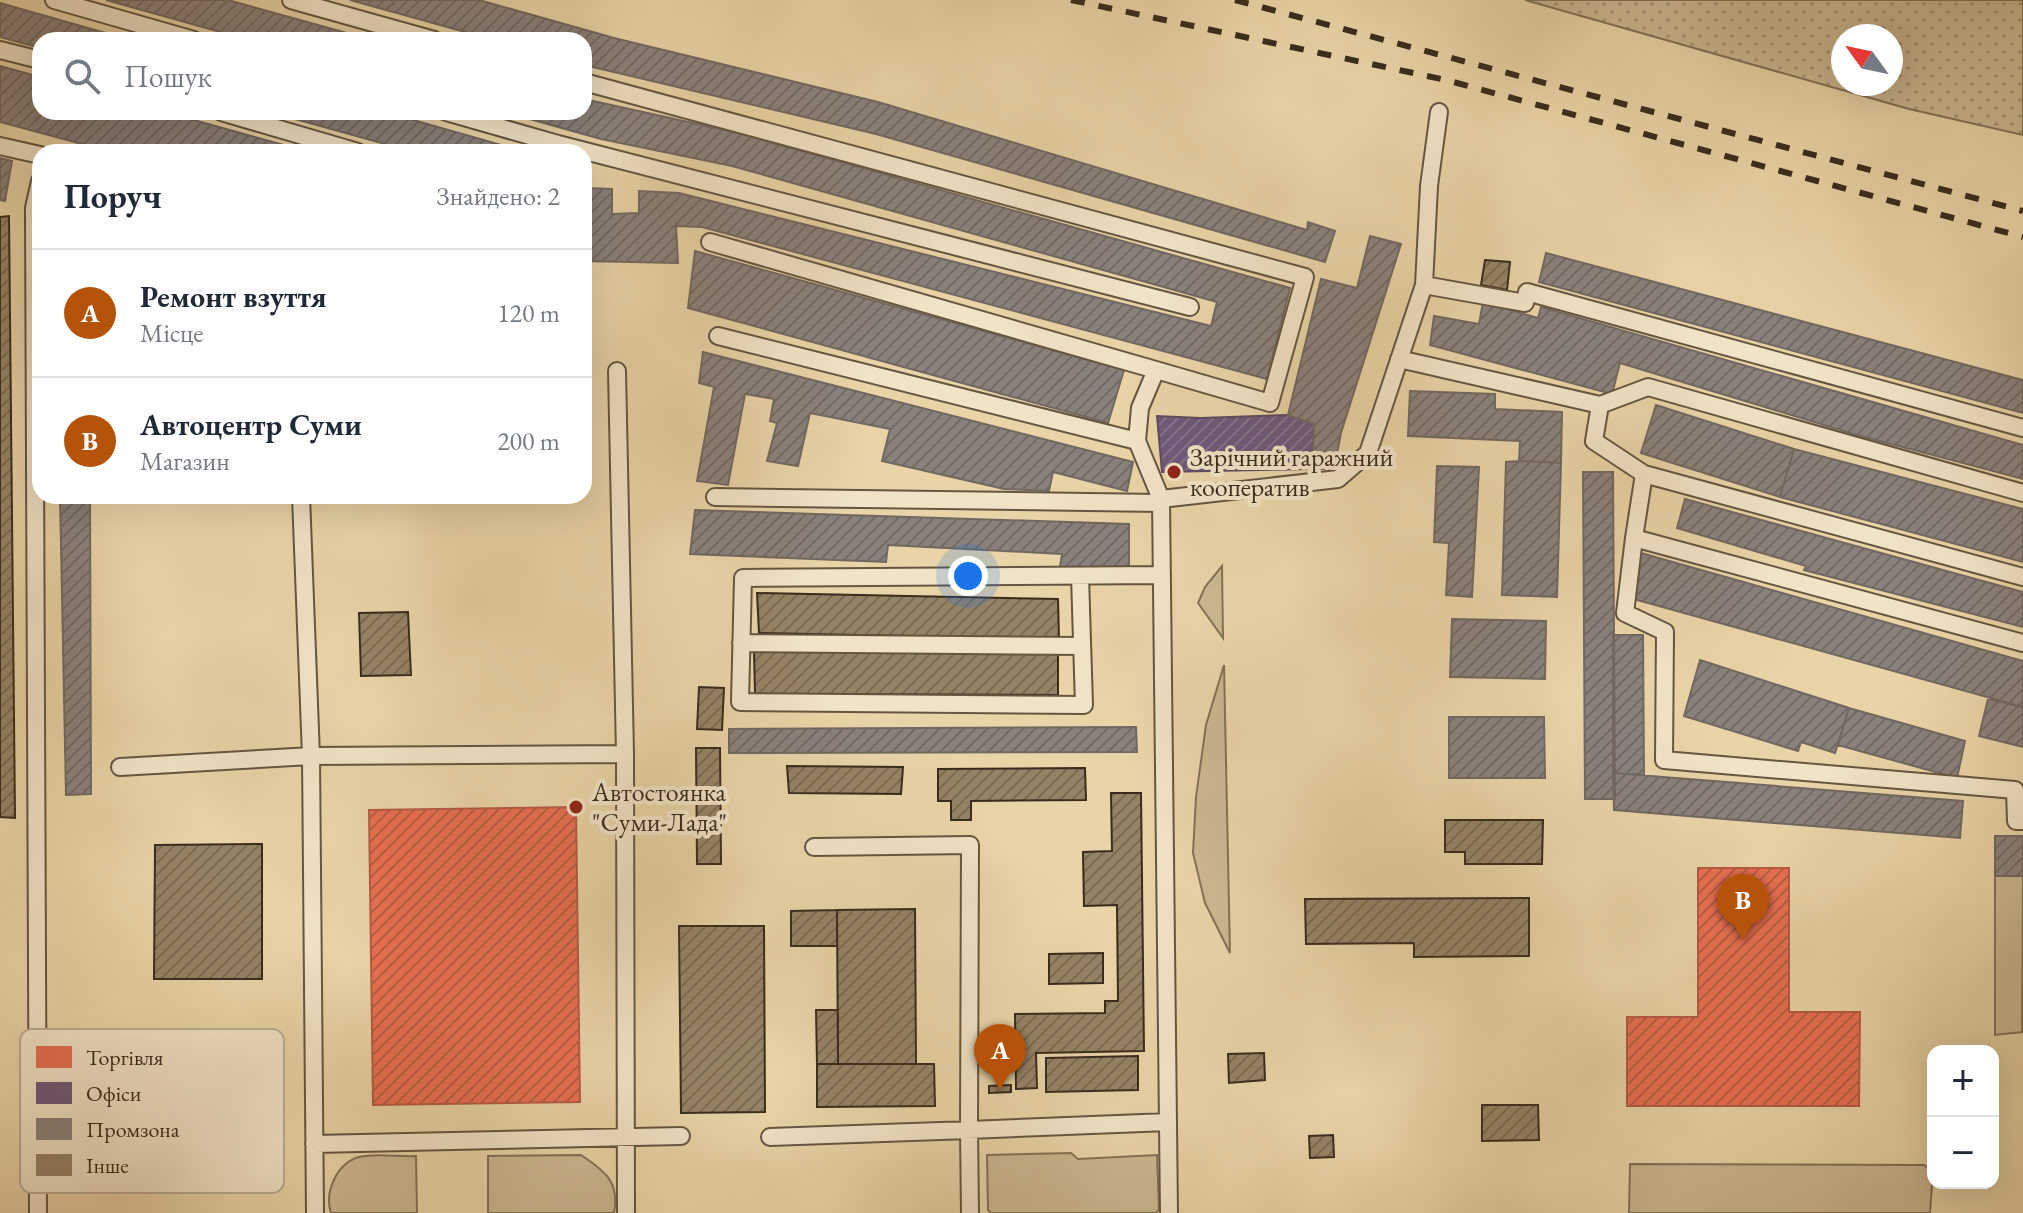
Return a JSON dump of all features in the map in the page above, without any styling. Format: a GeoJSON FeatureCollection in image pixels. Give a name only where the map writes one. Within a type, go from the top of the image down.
{"type":"FeatureCollection","features":[{"type":"Feature","properties":{"kind":"lane"},"geometry":{"type":"LineString","coordinates":[[54,0],[166,32]]}},
{"type":"Feature","properties":{"kind":"lane"},"geometry":{"type":"LineString","coordinates":[[291,0],[405,32]]}},
{"type":"Feature","properties":{"kind":"lane"},"geometry":{"type":"LineString","coordinates":[[0,50],[32,58]]}},
{"type":"Feature","properties":{"kind":"lane"},"geometry":{"type":"LineString","coordinates":[[592,84],[1305,277],[1270,403],[710,242]]}},
{"type":"Feature","properties":{"kind":"lane"},"geometry":{"type":"LineString","coordinates":[[715,497],[1160,501],[1338,479],[1368,453],[1424,285],[1429,186],[1439,112]]}},
{"type":"Feature","properties":{"kind":"lane"},"geometry":{"type":"LineString","coordinates":[[248,120],[331,144]]}},
{"type":"Feature","properties":{"kind":"lane"},"geometry":{"type":"LineString","coordinates":[[471,120],[545,144]]}},
{"type":"Feature","properties":{"kind":"lane"},"geometry":{"type":"LineString","coordinates":[[0,146],[32,153]]}},
{"type":"Feature","properties":{"kind":"lane"},"geometry":{"type":"LineString","coordinates":[[592,157],[1190,307]]}},
{"type":"Feature","properties":{"kind":"lane"},"geometry":{"type":"LineString","coordinates":[[1424,285],[1525,303],[1527,292],[2023,428]]}},
{"type":"Feature","properties":{"kind":"lane"},"geometry":{"type":"LineString","coordinates":[[718,336],[1137,441]]}},
{"type":"Feature","properties":{"kind":"lane"},"geometry":{"type":"LineString","coordinates":[[1399,359],[1600,405],[1648,387],[2023,493]]}},
{"type":"Feature","properties":{"kind":"lane"},"geometry":{"type":"LineString","coordinates":[[1156,370],[1140,408],[1137,441],[1160,501],[1169,1213]]}},
{"type":"Feature","properties":{"kind":"lane"},"geometry":{"type":"LineString","coordinates":[[617,371],[625,754],[626,1213]]}},
{"type":"Feature","properties":{"kind":"lane"},"geometry":{"type":"LineString","coordinates":[[1600,405],[1594,441],[1644,474],[2023,577]]}},
{"type":"Feature","properties":{"kind":"lane"},"geometry":{"type":"LineString","coordinates":[[1644,474],[1625,613],[1665,632],[1664,760],[2015,790],[2016,821],[2023,821]]}},
{"type":"Feature","properties":{"kind":"lane"},"geometry":{"type":"LineString","coordinates":[[35,504],[37,1029]]}},
{"type":"Feature","properties":{"kind":"lane"},"geometry":{"type":"LineString","coordinates":[[301,504],[311,756],[315,1213]]}},
{"type":"Feature","properties":{"kind":"lane"},"geometry":{"type":"LineString","coordinates":[[1634,538],[2023,643]]}},
{"type":"Feature","properties":{"kind":"lane"},"geometry":{"type":"LineString","coordinates":[[1080,576],[1084,705],[740,702],[743,578],[1162,575]]}},
{"type":"Feature","properties":{"kind":"lane"},"geometry":{"type":"LineString","coordinates":[[741,643],[1082,646]]}},
{"type":"Feature","properties":{"kind":"lane"},"geometry":{"type":"LineString","coordinates":[[120,767],[311,756],[625,754]]}},
{"type":"Feature","properties":{"kind":"lane"},"geometry":{"type":"LineString","coordinates":[[814,847],[970,845],[970,1213]]}},
{"type":"Feature","properties":{"kind":"lane"},"geometry":{"type":"LineString","coordinates":[[770,1137],[1168,1122]]}},
{"type":"Feature","properties":{"kind":"lane"},"geometry":{"type":"LineString","coordinates":[[314,1144],[681,1136]]}},
{"type":"Feature","properties":{"kind":"lane"},"geometry":{"type":"LineString","coordinates":[[38,1193],[38,1213]]}},
{"type":"Feature","properties":{"kind":"shaded area"},"geometry":{"type":"Polygon","coordinates":[[[1525,0],[2023,0],[2023,135],[1863,96],[1903,96],[1903,24],[1831,24],[1831,87],[1525,0]]]}},
{"type":"Feature","properties":{"kind":"shaded area"},"geometry":{"type":"Polygon","coordinates":[[[1222,566],[1223,638],[1198,603],[1205,587],[1222,566]]]}},
{"type":"Feature","properties":{"kind":"shaded area"},"geometry":{"type":"Polygon","coordinates":[[[1224,665],[1230,953],[1205,903],[1193,853],[1196,797],[1206,725],[1224,665]]]}},
{"type":"Feature","properties":{"kind":"shaded area"},"geometry":{"type":"Polygon","coordinates":[[[1995,876],[2023,876],[2022,1032],[1995,1035],[1995,876]]]}},
{"type":"Feature","properties":{"kind":"shaded area"},"geometry":{"type":"Polygon","coordinates":[[[1071,1153],[1078,1159],[1157,1155],[1159,1209],[1156,1213],[991,1213],[988,1210],[987,1155],[1071,1153]]]}},
{"type":"Feature","properties":{"kind":"shaded area"},"geometry":{"type":"Polygon","coordinates":[[[373,1155],[416,1156],[417,1213],[331,1213],[329,1196],[334,1179],[351,1160],[373,1155]]]}},
{"type":"Feature","properties":{"kind":"shaded area"},"geometry":{"type":"Polygon","coordinates":[[[581,1155],[597,1166],[613,1185],[614,1213],[488,1213],[488,1156],[581,1155]]]}},
{"type":"Feature","properties":{"kind":"shaded area"},"geometry":{"type":"Polygon","coordinates":[[[1630,1164],[1924,1165],[1927,1167],[1927,1189],[1932,1189],[1930,1213],[1629,1213],[1630,1164]]]}},
{"type":"Feature","properties":{"kind":"building: Торгівля"},"geometry":{"type":"Polygon","coordinates":[[[576,807],[580,1102],[373,1105],[369,810],[576,807]]]}},
{"type":"Feature","properties":{"kind":"building: Торгівля"},"geometry":{"type":"Polygon","coordinates":[[[1698,868],[1789,868],[1789,1012],[1860,1012],[1859,1106],[1627,1106],[1627,1017],[1698,1017],[1698,868]]]}},
{"type":"Feature","properties":{"kind":"building: Офіси"},"geometry":{"type":"Polygon","coordinates":[[[1288,415],[1314,424],[1313,469],[1162,472],[1157,416],[1288,415]]]}},
{"type":"Feature","properties":{"kind":"building: Промзона"},"geometry":{"type":"Polygon","coordinates":[[[106,0],[228,0],[343,32],[220,32],[106,0]]]}},
{"type":"Feature","properties":{"kind":"building: Промзона"},"geometry":{"type":"Polygon","coordinates":[[[350,0],[479,0],[614,38],[878,102],[1307,230],[1308,222],[1335,231],[1325,262],[876,134],[592,67],[592,32],[465,32],[350,0]]]}},
{"type":"Feature","properties":{"kind":"building: Промзона"},"geometry":{"type":"Polygon","coordinates":[[[0,3],[102,32],[32,32],[32,46],[0,37],[0,3]]]}},
{"type":"Feature","properties":{"kind":"building: Промзона"},"geometry":{"type":"Polygon","coordinates":[[[0,66],[32,75],[32,120],[194,120],[280,144],[82,144],[0,122],[0,66]]]}},
{"type":"Feature","properties":{"kind":"building: Промзона"},"geometry":{"type":"Polygon","coordinates":[[[592,101],[734,132],[1290,288],[1267,379],[702,227],[676,226],[678,263],[592,261],[592,188],[612,189],[612,214],[639,213],[639,191],[679,193],[1211,326],[1217,302],[732,166],[601,139],[533,120],[592,120],[592,101]]]}},
{"type":"Feature","properties":{"kind":"building: Промзона"},"geometry":{"type":"Polygon","coordinates":[[[299,120],[413,120],[498,144],[385,144],[299,120]]]}},
{"type":"Feature","properties":{"kind":"building: Промзона"},"geometry":{"type":"Polygon","coordinates":[[[0,158],[12,161],[5,201],[0,200],[0,158]]]}},
{"type":"Feature","properties":{"kind":"building: Промзона"},"geometry":{"type":"Polygon","coordinates":[[[1370,236],[1401,244],[1341,433],[1334,469],[1313,469],[1314,424],[1288,415],[1321,279],[1357,288],[1370,236]]]}},
{"type":"Feature","properties":{"kind":"building: Промзона"},"geometry":{"type":"Polygon","coordinates":[[[695,251],[1124,370],[1108,423],[688,308],[695,251]]]}},
{"type":"Feature","properties":{"kind":"building: Промзона"},"geometry":{"type":"Polygon","coordinates":[[[1546,253],[2023,380],[2023,413],[1539,282],[1546,253]]]}},
{"type":"Feature","properties":{"kind":"building: Промзона"},"geometry":{"type":"Polygon","coordinates":[[[1483,302],[1538,318],[1541,307],[2023,445],[2023,479],[1857,435],[1620,363],[1612,394],[1430,345],[1434,316],[1479,324],[1483,302]]]}},
{"type":"Feature","properties":{"kind":"building: Промзона"},"geometry":{"type":"Polygon","coordinates":[[[703,352],[1133,462],[1127,491],[1053,472],[1049,491],[1004,489],[882,461],[890,429],[810,413],[798,466],[767,461],[777,423],[770,421],[774,399],[745,394],[728,485],[697,481],[714,387],[699,383],[703,352]]]}},
{"type":"Feature","properties":{"kind":"building: Промзона"},"geometry":{"type":"Polygon","coordinates":[[[1410,391],[1495,394],[1495,409],[1562,412],[1561,463],[1519,461],[1520,441],[1408,436],[1410,391]]]}},
{"type":"Feature","properties":{"kind":"building: Промзона"},"geometry":{"type":"Polygon","coordinates":[[[1656,405],[1794,449],[1780,497],[1641,453],[1656,405]]]}},
{"type":"Feature","properties":{"kind":"building: Промзона"},"geometry":{"type":"Polygon","coordinates":[[[1794,449],[2023,509],[2023,562],[1780,497],[1794,449]]]}},
{"type":"Feature","properties":{"kind":"building: Промзона"},"geometry":{"type":"Polygon","coordinates":[[[1506,462],[1561,463],[1557,597],[1502,595],[1506,462]]]}},
{"type":"Feature","properties":{"kind":"building: Промзона"},"geometry":{"type":"Polygon","coordinates":[[[1437,466],[1479,467],[1472,597],[1446,595],[1449,543],[1434,542],[1437,466]]]}},
{"type":"Feature","properties":{"kind":"building: Промзона"},"geometry":{"type":"Polygon","coordinates":[[[1583,472],[1613,472],[1615,799],[1585,799],[1583,472]]]}},
{"type":"Feature","properties":{"kind":"building: Промзона"},"geometry":{"type":"Polygon","coordinates":[[[1685,499],[2023,592],[2023,627],[1804,570],[1806,566],[1677,528],[1685,499]]]}},
{"type":"Feature","properties":{"kind":"building: Промзона"},"geometry":{"type":"Polygon","coordinates":[[[60,504],[90,504],[91,794],[66,795],[60,504]]]}},
{"type":"Feature","properties":{"kind":"building: Промзона"},"geometry":{"type":"Polygon","coordinates":[[[695,510],[1129,524],[1129,567],[1060,567],[1062,554],[888,545],[886,562],[690,554],[695,510]]]}},
{"type":"Feature","properties":{"kind":"building: Промзона"},"geometry":{"type":"Polygon","coordinates":[[[1641,553],[2023,661],[2023,707],[1630,598],[1641,553]]]}},
{"type":"Feature","properties":{"kind":"building: Промзона"},"geometry":{"type":"Polygon","coordinates":[[[1452,619],[1546,621],[1545,679],[1450,677],[1452,619]]]}},
{"type":"Feature","properties":{"kind":"building: Промзона"},"geometry":{"type":"Polygon","coordinates":[[[1613,635],[1643,635],[1644,775],[1613,773],[1613,635]]]}},
{"type":"Feature","properties":{"kind":"building: Промзона"},"geometry":{"type":"Polygon","coordinates":[[[1700,660],[1849,708],[1835,753],[1801,742],[1798,751],[1684,716],[1700,660]]]}},
{"type":"Feature","properties":{"kind":"building: Промзона"},"geometry":{"type":"Polygon","coordinates":[[[1988,699],[2023,707],[2023,747],[1979,736],[1988,699]]]}},
{"type":"Feature","properties":{"kind":"building: Промзона"},"geometry":{"type":"Polygon","coordinates":[[[1849,708],[1965,741],[1957,778],[1838,745],[1849,708]]]}},
{"type":"Feature","properties":{"kind":"building: Промзона"},"geometry":{"type":"Polygon","coordinates":[[[1449,717],[1544,717],[1545,778],[1449,778],[1449,717]]]}},
{"type":"Feature","properties":{"kind":"building: Промзона"},"geometry":{"type":"Polygon","coordinates":[[[1136,727],[1137,752],[729,753],[729,729],[1136,727]]]}},
{"type":"Feature","properties":{"kind":"building: Промзона"},"geometry":{"type":"Polygon","coordinates":[[[1613,773],[1963,801],[1960,838],[1614,810],[1613,773]]]}},
{"type":"Feature","properties":{"kind":"building: Промзона"},"geometry":{"type":"Polygon","coordinates":[[[1995,836],[2023,836],[2023,876],[1995,876],[1995,836]]]}},
{"type":"Feature","properties":{"kind":"building: Інше"},"geometry":{"type":"Polygon","coordinates":[[[9,216],[15,818],[0,817],[0,217],[9,216]]]}},
{"type":"Feature","properties":{"kind":"building: Інше"},"geometry":{"type":"Polygon","coordinates":[[[1485,260],[1510,262],[1507,290],[1481,285],[1485,260]]]}},
{"type":"Feature","properties":{"kind":"building: Інше"},"geometry":{"type":"Polygon","coordinates":[[[757,593],[1058,599],[1059,639],[759,633],[757,593]]]}},
{"type":"Feature","properties":{"kind":"building: Інше"},"geometry":{"type":"Polygon","coordinates":[[[408,612],[411,675],[361,676],[359,613],[408,612]]]}},
{"type":"Feature","properties":{"kind":"building: Інше"},"geometry":{"type":"Polygon","coordinates":[[[754,651],[1058,654],[1058,695],[755,694],[754,651]]]}},
{"type":"Feature","properties":{"kind":"building: Інше"},"geometry":{"type":"Polygon","coordinates":[[[699,687],[724,688],[722,730],[697,729],[699,687]]]}},
{"type":"Feature","properties":{"kind":"building: Інше"},"geometry":{"type":"Polygon","coordinates":[[[696,748],[720,748],[721,864],[697,864],[696,748]]]}},
{"type":"Feature","properties":{"kind":"building: Інше"},"geometry":{"type":"Polygon","coordinates":[[[787,766],[903,767],[901,794],[789,793],[787,766]]]}},
{"type":"Feature","properties":{"kind":"building: Інше"},"geometry":{"type":"Polygon","coordinates":[[[1085,768],[1086,800],[971,801],[971,820],[951,820],[951,801],[938,801],[938,769],[1085,768]]]}},
{"type":"Feature","properties":{"kind":"building: Інше"},"geometry":{"type":"Polygon","coordinates":[[[1111,793],[1141,793],[1144,1051],[1036,1053],[1037,1088],[1016,1089],[1015,1014],[1105,1013],[1105,1001],[1118,1001],[1117,905],[1084,906],[1083,852],[1112,851],[1111,793]]]}},
{"type":"Feature","properties":{"kind":"building: Інше"},"geometry":{"type":"Polygon","coordinates":[[[1445,820],[1543,820],[1542,864],[1465,864],[1465,852],[1445,852],[1445,820]]]}},
{"type":"Feature","properties":{"kind":"building: Інше"},"geometry":{"type":"Polygon","coordinates":[[[262,844],[262,979],[154,979],[155,845],[262,844]]]}},
{"type":"Feature","properties":{"kind":"building: Інше"},"geometry":{"type":"Polygon","coordinates":[[[1529,898],[1529,956],[1414,957],[1414,943],[1306,944],[1305,899],[1529,898]]]}},
{"type":"Feature","properties":{"kind":"building: Інше"},"geometry":{"type":"Polygon","coordinates":[[[915,909],[916,1064],[838,1064],[837,910],[915,909]]]}},
{"type":"Feature","properties":{"kind":"building: Інше"},"geometry":{"type":"Polygon","coordinates":[[[837,910],[837,946],[791,946],[791,911],[837,910]]]}},
{"type":"Feature","properties":{"kind":"building: Інше"},"geometry":{"type":"Polygon","coordinates":[[[679,926],[764,926],[765,1112],[681,1113],[679,926]]]}},
{"type":"Feature","properties":{"kind":"building: Інше"},"geometry":{"type":"Polygon","coordinates":[[[1103,953],[1103,983],[1049,984],[1049,954],[1103,953]]]}},
{"type":"Feature","properties":{"kind":"building: Інше"},"geometry":{"type":"Polygon","coordinates":[[[816,1010],[838,1010],[838,1064],[817,1064],[816,1010]]]}},
{"type":"Feature","properties":{"kind":"building: Інше"},"geometry":{"type":"Polygon","coordinates":[[[1264,1053],[1265,1080],[1229,1083],[1228,1054],[1264,1053]]]}},
{"type":"Feature","properties":{"kind":"building: Інше"},"geometry":{"type":"Polygon","coordinates":[[[1138,1056],[1138,1090],[1046,1092],[1046,1058],[1138,1056]]]}},
{"type":"Feature","properties":{"kind":"building: Інше"},"geometry":{"type":"Polygon","coordinates":[[[817,1064],[934,1064],[935,1106],[817,1107],[817,1064]]]}},
{"type":"Feature","properties":{"kind":"building: Інше"},"geometry":{"type":"Polygon","coordinates":[[[1011,1085],[1011,1092],[989,1093],[989,1086],[1011,1085]]]}},
{"type":"Feature","properties":{"kind":"building: Інше"},"geometry":{"type":"Polygon","coordinates":[[[1482,1105],[1538,1105],[1539,1140],[1482,1141],[1482,1105]]]}},
{"type":"Feature","properties":{"kind":"building: Інше"},"geometry":{"type":"Polygon","coordinates":[[[1333,1135],[1334,1157],[1310,1158],[1309,1136],[1333,1135]]]}},
{"type":"Feature","properties":{"kind":"railway"},"geometry":{"type":"LineString","coordinates":[[1071,0],[1446,80],[2023,237]]}},
{"type":"Feature","properties":{"kind":"railway"},"geometry":{"type":"LineString","coordinates":[[1235,0],[2023,211]]}},
{"type":"Feature","properties":{"kind":"place","name":"Зарічний гаражний кооператив"},"geometry":{"type":"Point","coordinates":[1174,472]}},
{"type":"Feature","properties":{"kind":"place","name":"Автостоянка \"Суми-Лада\""},"geometry":{"type":"Point","coordinates":[576,807]}},
{"type":"Feature","properties":{"kind":"place","name":"Автоцентр Суми"},"geometry":{"type":"Point","coordinates":[1743,940]}},
{"type":"Feature","properties":{"kind":"place","name":"Ремонт взуття"},"geometry":{"type":"Point","coordinates":[1000,1090]}}]}
